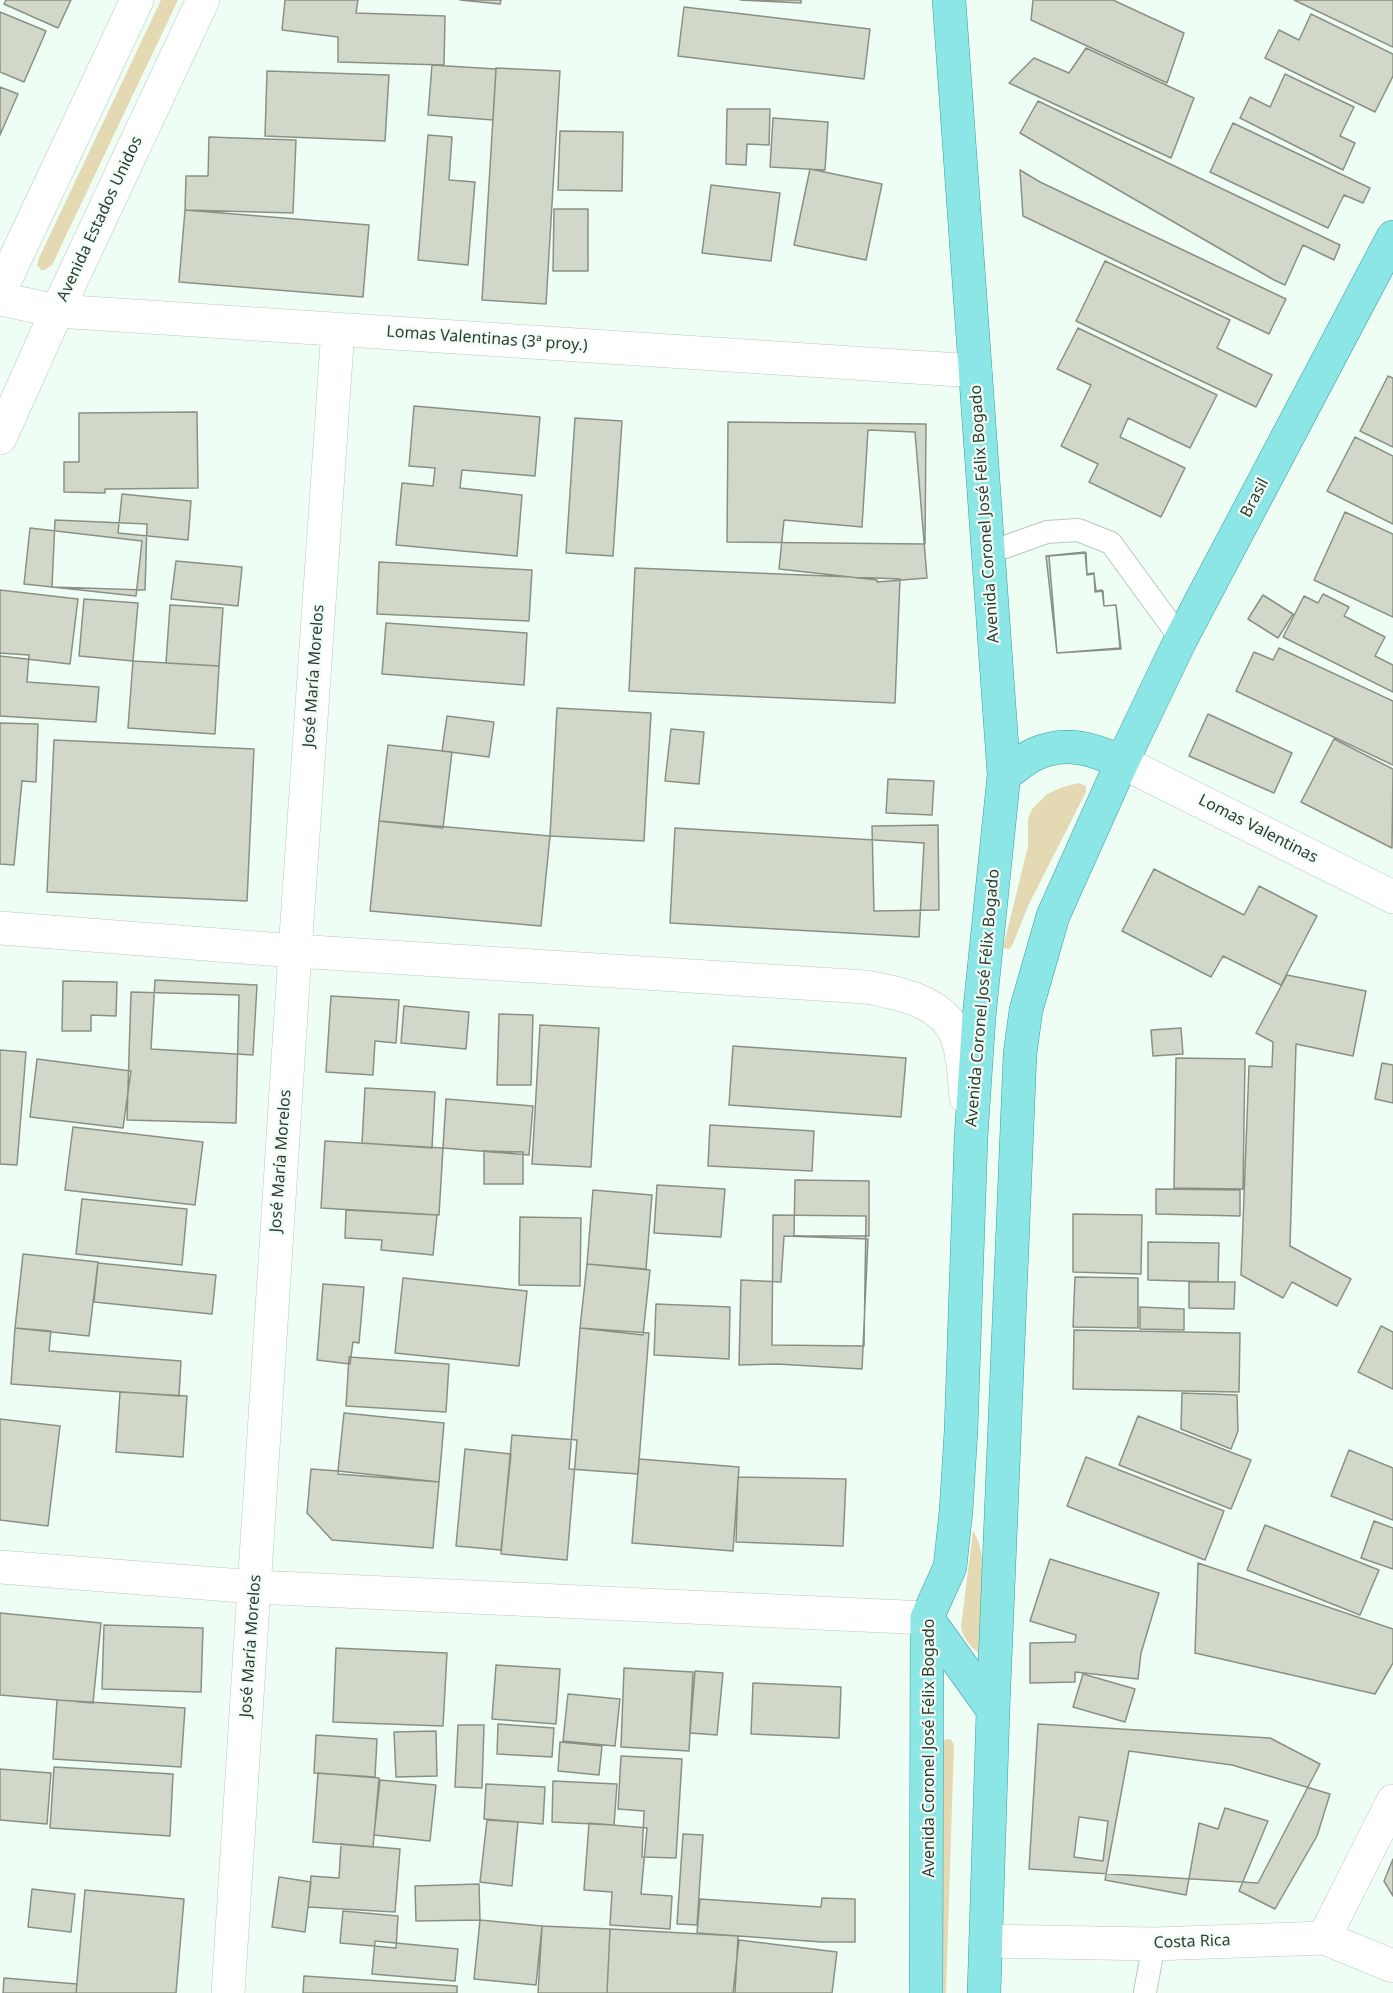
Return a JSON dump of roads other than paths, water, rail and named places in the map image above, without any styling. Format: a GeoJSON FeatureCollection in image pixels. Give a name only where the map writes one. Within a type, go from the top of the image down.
{"type":"FeatureCollection","features":[{"type":"Feature","properties":{"kind":"main road","name":"Avenida Coronel José Félix Bogado"},"geometry":{"type":"LineString","coordinates":[[926,1993],[927,1618],[951,1566],[961,1431],[971,1138],[979,1017],[1004,776],[950,0]]}},
{"type":"Feature","properties":{"kind":"main road","name":"Brasil"},"geometry":{"type":"LineString","coordinates":[[1122,762],[1180,639],[1393,237]]}},
{"type":"Feature","properties":{"kind":"main road"},"geometry":{"type":"LineString","coordinates":[[984,1993],[993,1710],[1020,1054],[1024,1021],[1053,916],[1122,762],[1095,750],[1068,746],[1036,754],[1004,776]]}},
{"type":"Feature","properties":{"kind":"main road"},"geometry":{"type":"LineString","coordinates":[[927,1618],[993,1710]]}},
{"type":"Feature","properties":{"kind":"street"},"geometry":{"type":"LineString","coordinates":[[0,291],[137,0]]}},
{"type":"Feature","properties":{"kind":"street","name":"Avenida Estados Unidos"},"geometry":{"type":"LineString","coordinates":[[0,438],[203,0]]}},
{"type":"Feature","properties":{"kind":"street","name":"Lomas Valentinas (3ª proy.)"},"geometry":{"type":"LineString","coordinates":[[0,299],[57,311],[975,370]]}},
{"type":"Feature","properties":{"kind":"street","name":"José María Morelos"},"geometry":{"type":"LineString","coordinates":[[228,1993],[295,951],[338,329]]}},
{"type":"Feature","properties":{"kind":"street","name":"Lomas Valentinas"},"geometry":{"type":"LineString","coordinates":[[1122,762],[1393,897]]}},
{"type":"Feature","properties":{"kind":"street"},"geometry":{"type":"LineString","coordinates":[[0,928],[295,951],[866,987],[893,992],[931,1007],[950,1024],[957,1037],[971,1138]]}},
{"type":"Feature","properties":{"kind":"street"},"geometry":{"type":"LineString","coordinates":[[0,1567],[255,1587],[927,1618]]}},
{"type":"Feature","properties":{"kind":"street"},"geometry":{"type":"LineString","coordinates":[[1324,1938],[1393,1801]]}},
{"type":"Feature","properties":{"kind":"street","name":"Costa Rica"},"geometry":{"type":"LineString","coordinates":[[986,1941],[1154,1944],[1324,1938],[1393,1966]]}},
{"type":"Feature","properties":{"kind":"lane"},"geometry":{"type":"LineString","coordinates":[[988,553],[1047,532],[1078,530],[1111,543],[1180,639]]}},
{"type":"Feature","properties":{"kind":"lane"},"geometry":{"type":"LineString","coordinates":[[1145,1992],[1154,1944]]}}]}
